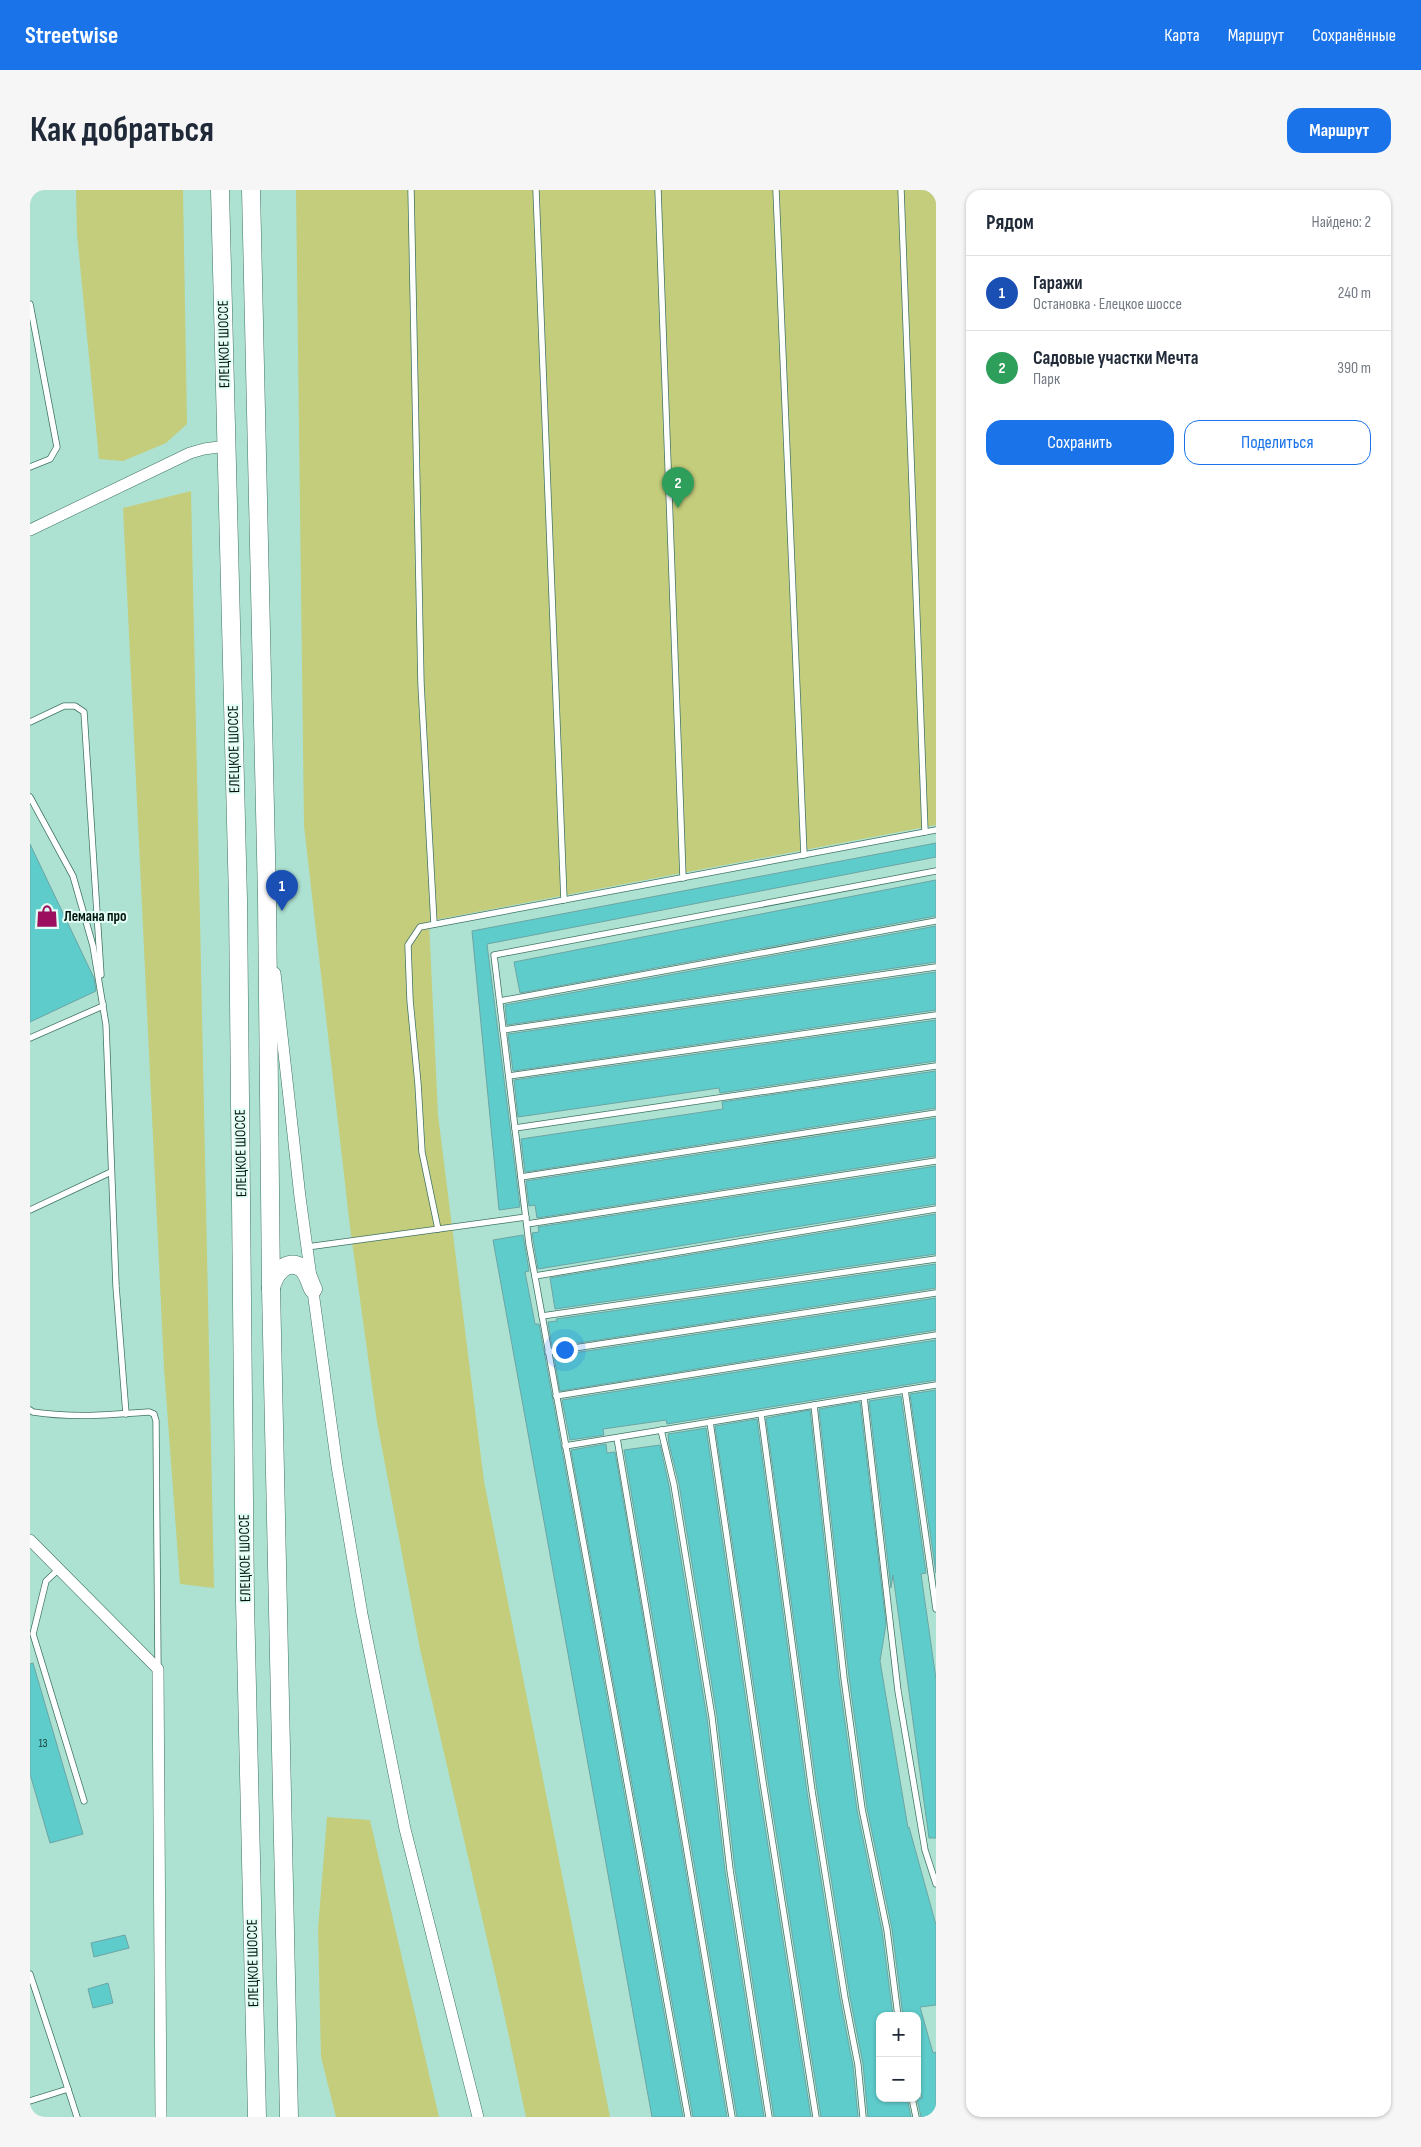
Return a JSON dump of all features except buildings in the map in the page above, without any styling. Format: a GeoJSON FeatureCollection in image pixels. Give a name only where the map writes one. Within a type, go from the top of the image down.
{"type":"FeatureCollection","features":[{"type":"Feature","properties":{"kind":"main road","name":"ЕЛЕЦКОЕ ШОССЕ"},"geometry":{"type":"LineString","coordinates":[[220,190],[238,900],[245,1602],[257,2117]]}},
{"type":"Feature","properties":{"kind":"main road","name":"ЕЛЕЦКОЕ ШОССЕ"},"geometry":{"type":"LineString","coordinates":[[251,190],[266,898],[271,1288],[289,2117]]}},
{"type":"Feature","properties":{"kind":"main road"},"geometry":{"type":"LineString","coordinates":[[271,1288],[278,1271],[284,1266],[294,1266],[301,1268],[307,1274],[313,1290]]}},
{"type":"Feature","properties":{"kind":"street"},"geometry":{"type":"LineString","coordinates":[[30,530],[190,453],[226,446]]}},
{"type":"Feature","properties":{"kind":"street"},"geometry":{"type":"LineString","coordinates":[[266,898],[307,1247],[337,1466],[362,1614],[405,1829],[478,2117]]}},
{"type":"Feature","properties":{"kind":"street"},"geometry":{"type":"LineString","coordinates":[[30,1540],[158,1669],[161,2117]]}},
{"type":"Feature","properties":{"kind":"lane"},"geometry":{"type":"LineString","coordinates":[[411,190],[420,684],[434,924]]}},
{"type":"Feature","properties":{"kind":"lane"},"geometry":{"type":"LineString","coordinates":[[536,190],[564,900]]}},
{"type":"Feature","properties":{"kind":"lane"},"geometry":{"type":"LineString","coordinates":[[658,190],[683,878]]}},
{"type":"Feature","properties":{"kind":"lane"},"geometry":{"type":"LineString","coordinates":[[776,190],[804,855]]}},
{"type":"Feature","properties":{"kind":"lane"},"geometry":{"type":"LineString","coordinates":[[901,190],[924,832]]}},
{"type":"Feature","properties":{"kind":"lane"},"geometry":{"type":"LineString","coordinates":[[30,304],[57,447],[50,459],[30,467]]}},
{"type":"Feature","properties":{"kind":"lane"},"geometry":{"type":"LineString","coordinates":[[30,722],[64,706],[74,706],[84,712],[103,1006]]}},
{"type":"Feature","properties":{"kind":"lane"},"geometry":{"type":"LineString","coordinates":[[30,797],[73,876],[93,946],[106,1025],[116,1286],[126,1414]]}},
{"type":"Feature","properties":{"kind":"lane"},"geometry":{"type":"LineString","coordinates":[[438,1229],[422,1152],[410,1000],[408,945],[420,927],[936,830]]}},
{"type":"Feature","properties":{"kind":"lane"},"geometry":{"type":"LineString","coordinates":[[688,2117],[535,1276],[494,955],[936,871]]}},
{"type":"Feature","properties":{"kind":"lane"},"geometry":{"type":"LineString","coordinates":[[500,1001],[936,921]]}},
{"type":"Feature","properties":{"kind":"lane"},"geometry":{"type":"LineString","coordinates":[[503,1030],[936,967]]}},
{"type":"Feature","properties":{"kind":"lane"},"geometry":{"type":"LineString","coordinates":[[30,1038],[103,1006]]}},
{"type":"Feature","properties":{"kind":"lane"},"geometry":{"type":"LineString","coordinates":[[509,1076],[936,1015]]}},
{"type":"Feature","properties":{"kind":"lane"},"geometry":{"type":"LineString","coordinates":[[515,1128],[936,1066]]}},
{"type":"Feature","properties":{"kind":"lane"},"geometry":{"type":"LineString","coordinates":[[521,1176],[936,1113]]}},
{"type":"Feature","properties":{"kind":"lane"},"geometry":{"type":"LineString","coordinates":[[527,1224],[936,1162]]}},
{"type":"Feature","properties":{"kind":"lane"},"geometry":{"type":"LineString","coordinates":[[30,1210],[111,1172]]}},
{"type":"Feature","properties":{"kind":"lane"},"geometry":{"type":"LineString","coordinates":[[535,1276],[936,1209]]}},
{"type":"Feature","properties":{"kind":"lane"},"geometry":{"type":"LineString","coordinates":[[307,1247],[526,1217]]}},
{"type":"Feature","properties":{"kind":"lane"},"geometry":{"type":"LineString","coordinates":[[542,1316],[936,1259]]}},
{"type":"Feature","properties":{"kind":"lane"},"geometry":{"type":"LineString","coordinates":[[548,1352],[936,1294]]}},
{"type":"Feature","properties":{"kind":"lane"},"geometry":{"type":"LineString","coordinates":[[556,1396],[936,1335]]}},
{"type":"Feature","properties":{"kind":"lane"},"geometry":{"type":"LineString","coordinates":[[565,1446],[936,1385]]}},
{"type":"Feature","properties":{"kind":"lane"},"geometry":{"type":"LineString","coordinates":[[905,1390],[936,1609]]}},
{"type":"Feature","properties":{"kind":"lane"},"geometry":{"type":"LineString","coordinates":[[864,1397],[898,1691],[925,1850],[936,1884]]}},
{"type":"Feature","properties":{"kind":"lane"},"geometry":{"type":"LineString","coordinates":[[814,1405],[844,1678],[862,1809],[887,1930],[897,2012]]}},
{"type":"Feature","properties":{"kind":"lane"},"geometry":{"type":"LineString","coordinates":[[30,1410],[56,1416],[149,1412],[154,1414],[156,1421],[158,1669]]}},
{"type":"Feature","properties":{"kind":"lane"},"geometry":{"type":"LineString","coordinates":[[761,1414],[812,1791],[845,1998],[858,2065],[863,2117]]}},
{"type":"Feature","properties":{"kind":"lane"},"geometry":{"type":"LineString","coordinates":[[710,1422],[762,1773],[816,2117]]}},
{"type":"Feature","properties":{"kind":"lane"},"geometry":{"type":"LineString","coordinates":[[662,1430],[674,1485],[712,1717],[730,1870],[769,2117]]}},
{"type":"Feature","properties":{"kind":"lane"},"geometry":{"type":"LineString","coordinates":[[617,1438],[732,2117]]}},
{"type":"Feature","properties":{"kind":"lane"},"geometry":{"type":"LineString","coordinates":[[59,1569],[46,1580],[33,1634],[84,1801]]}},
{"type":"Feature","properties":{"kind":"lane"},"geometry":{"type":"LineString","coordinates":[[30,1974],[77,2117]]}},
{"type":"Feature","properties":{"kind":"lane"},"geometry":{"type":"LineString","coordinates":[[30,2000],[38,1998]]}},
{"type":"Feature","properties":{"kind":"lane"},"geometry":{"type":"LineString","coordinates":[[30,2101],[68,2089]]}},
{"type":"Feature","properties":{"kind":"lane"},"geometry":{"type":"LineString","coordinates":[[913,2102],[916,2117]]}},
{"type":"Feature","properties":{"kind":"green space"},"geometry":{"type":"Polygon","coordinates":[[[76,190],[183,190],[187,424],[166,443],[123,461],[99,459],[77,234],[76,190]]]}},
{"type":"Feature","properties":{"kind":"green space"},"geometry":{"type":"Polygon","coordinates":[[[296,190],[936,190],[936,825],[429,921],[438,1115],[484,1481],[610,2117],[526,2117],[502,2004],[420,1649],[377,1422],[350,1227],[304,826],[296,190]]]}},
{"type":"Feature","properties":{"kind":"green space"},"geometry":{"type":"Polygon","coordinates":[[[191,491],[214,1588],[180,1584],[164,1368],[123,508],[191,491]]]}},
{"type":"Feature","properties":{"kind":"green space"},"geometry":{"type":"Polygon","coordinates":[[[327,1817],[370,1820],[439,2117],[336,2117],[321,2057],[318,1929],[327,1817]]]}},
{"type":"Feature","properties":{"kind":"place","name":"Садовые участки Мечта"},"geometry":{"type":"Point","coordinates":[678,508]}},
{"type":"Feature","properties":{"kind":"place","name":"Гаражи"},"geometry":{"type":"Point","coordinates":[282,911]}},
{"type":"Feature","properties":{"kind":"place","name":"Лемана про"},"geometry":{"type":"Point","coordinates":[47,916]}}]}
